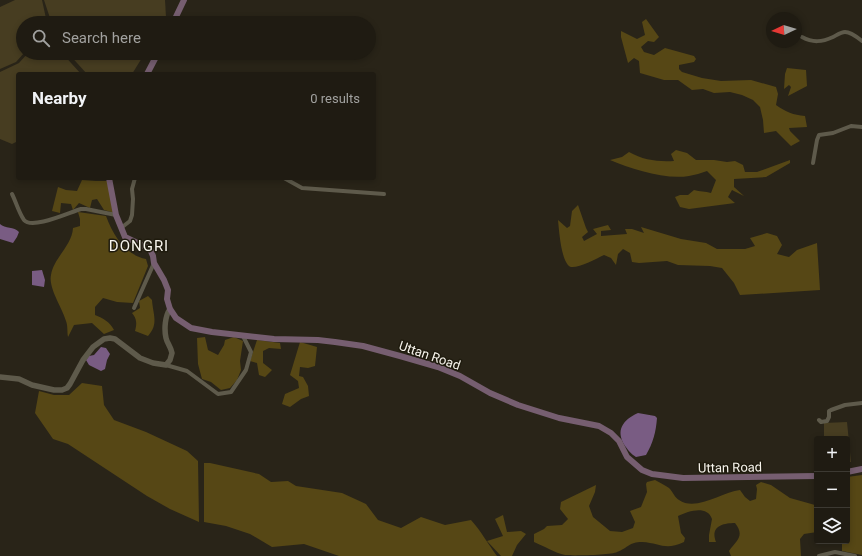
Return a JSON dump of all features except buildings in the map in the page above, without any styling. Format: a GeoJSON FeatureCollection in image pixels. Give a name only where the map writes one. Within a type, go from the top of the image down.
{"type":"FeatureCollection","features":[{"type":"Feature","properties":{"kind":"main road"},"geometry":{"type":"LineString","coordinates":[[176,16],[184,0]]}},
{"type":"Feature","properties":{"kind":"main road"},"geometry":{"type":"LineString","coordinates":[[148,72],[154,60]]}},
{"type":"Feature","properties":{"kind":"main road"},"geometry":{"type":"LineString","coordinates":[[109,180],[116,215],[125,237],[150,249],[154,263],[168,290],[167,299],[170,309]]}},
{"type":"Feature","properties":{"kind":"main road","name":"Uttan Road"},"geometry":{"type":"LineString","coordinates":[[170,309],[176,318],[191,328],[198,330],[274,339],[323,341],[356,345],[438,367],[460,376],[490,394],[518,405],[559,418],[599,426],[611,433],[619,441],[627,457],[642,470],[652,474],[689,478],[814,476]]}},
{"type":"Feature","properties":{"kind":"main road"},"geometry":{"type":"LineString","coordinates":[[850,471],[862,469]]}},
{"type":"Feature","properties":{"kind":"street"},"geometry":{"type":"LineString","coordinates":[[802,37],[809,41],[818,41],[845,32],[850,33],[862,41]]}},
{"type":"Feature","properties":{"kind":"street"},"geometry":{"type":"LineString","coordinates":[[813,163],[819,135],[833,134],[851,126],[862,127]]}},
{"type":"Feature","properties":{"kind":"street"},"geometry":{"type":"LineString","coordinates":[[121,228],[130,221],[133,209],[132,189],[134,180]]}},
{"type":"Feature","properties":{"kind":"street"},"geometry":{"type":"LineString","coordinates":[[288,180],[302,188],[384,194]]}},
{"type":"Feature","properties":{"kind":"street"},"geometry":{"type":"LineString","coordinates":[[12,194],[23,220],[29,223],[40,223],[81,209],[116,215]]}},
{"type":"Feature","properties":{"kind":"street"},"geometry":{"type":"LineString","coordinates":[[134,308],[154,263]]}},
{"type":"Feature","properties":{"kind":"street"},"geometry":{"type":"LineString","coordinates":[[166,365],[170,360],[172,353],[165,333],[166,316],[170,309]]}},
{"type":"Feature","properties":{"kind":"street"},"geometry":{"type":"LineString","coordinates":[[0,377],[19,378],[32,385],[54,390],[62,390],[67,388],[70,384],[83,360],[93,347],[104,339],[110,338],[115,339],[140,358],[153,363],[187,371],[218,394],[231,392],[246,370],[251,352],[243,336]]}},
{"type":"Feature","properties":{"kind":"street"},"geometry":{"type":"LineString","coordinates":[[819,420],[821,422],[827,421],[831,410],[846,405],[862,403]]}},
{"type":"Feature","properties":{"kind":"street"},"geometry":{"type":"LineString","coordinates":[[819,556],[835,552],[855,556]]}},
{"type":"Feature","properties":{"kind":"shaded area"},"geometry":{"type":"Polygon","coordinates":[[[15,0],[42,0],[45,16],[16,16],[16,60],[18,60],[0,69],[0,7],[15,0]]]}},
{"type":"Feature","properties":{"kind":"shaded area"},"geometry":{"type":"Polygon","coordinates":[[[44,0],[165,0],[166,16],[49,16],[44,0]]]}},
{"type":"Feature","properties":{"kind":"shaded area"},"geometry":{"type":"Polygon","coordinates":[[[646,19],[659,37],[654,42],[648,41],[641,47],[644,52],[654,55],[665,48],[694,56],[696,59],[694,62],[679,65],[679,69],[682,72],[702,78],[721,81],[751,80],[776,87],[778,94],[776,105],[790,113],[805,116],[807,127],[789,128],[800,141],[791,146],[776,131],[764,133],[760,107],[753,100],[742,95],[730,92],[714,93],[703,89],[692,90],[678,80],[664,80],[640,73],[639,61],[634,58],[628,63],[621,37],[621,31],[637,39],[645,35],[642,22],[646,19]]]}},
{"type":"Feature","properties":{"kind":"shaded area"},"geometry":{"type":"Polygon","coordinates":[[[22,60],[68,60],[79,72],[16,72],[16,142],[12,144],[0,139],[0,72],[19,63],[22,60]]]}},
{"type":"Feature","properties":{"kind":"shaded area"},"geometry":{"type":"Polygon","coordinates":[[[74,60],[141,60],[133,72],[85,72],[74,60]]]}},
{"type":"Feature","properties":{"kind":"shaded area"},"geometry":{"type":"Polygon","coordinates":[[[787,68],[806,70],[807,86],[788,96],[791,87],[789,85],[784,89],[787,68]]]}},
{"type":"Feature","properties":{"kind":"shaded area"},"geometry":{"type":"Polygon","coordinates":[[[676,150],[687,153],[696,160],[727,162],[735,161],[743,165],[745,172],[757,172],[790,160],[790,163],[766,177],[734,179],[734,187],[744,196],[732,190],[728,197],[735,203],[689,209],[680,207],[675,197],[680,195],[688,195],[694,190],[711,193],[716,180],[707,171],[696,175],[680,177],[659,175],[628,167],[610,160],[622,157],[629,152],[651,160],[674,161],[671,154],[676,150]]]}},
{"type":"Feature","properties":{"kind":"shaded area"},"geometry":{"type":"Polygon","coordinates":[[[82,180],[107,181],[115,213],[104,210],[97,199],[92,200],[90,208],[79,203],[73,210],[71,204],[61,203],[60,213],[52,211],[58,187],[66,190],[77,191],[82,180]]]}},
{"type":"Feature","properties":{"kind":"shaded area"},"geometry":{"type":"Polygon","coordinates":[[[578,205],[588,232],[582,237],[584,241],[597,234],[593,229],[608,225],[611,230],[601,231],[601,236],[627,234],[625,229],[632,229],[644,233],[641,227],[681,239],[706,243],[717,249],[745,249],[755,246],[750,238],[767,233],[777,236],[782,245],[777,254],[789,257],[797,250],[817,243],[820,290],[740,295],[734,283],[722,268],[678,265],[667,261],[632,262],[630,253],[623,249],[618,254],[616,265],[611,258],[604,255],[583,265],[571,267],[565,260],[563,253],[558,220],[567,228],[570,226],[572,211],[578,205]]]}},
{"type":"Feature","properties":{"kind":"shaded area"},"geometry":{"type":"Polygon","coordinates":[[[78,212],[106,216],[116,237],[126,249],[139,257],[146,259],[148,266],[133,303],[117,302],[103,298],[95,307],[95,315],[101,317],[114,330],[104,334],[92,323],[74,325],[68,337],[67,323],[52,286],[51,275],[56,263],[70,240],[73,228],[80,226],[78,212]]]}},
{"type":"Feature","properties":{"kind":"shaded area"},"geometry":{"type":"Polygon","coordinates":[[[0,224],[4,227],[15,229],[19,232],[13,243],[0,239],[0,224]]]}},
{"type":"Feature","properties":{"kind":"shaded area"},"geometry":{"type":"Polygon","coordinates":[[[42,270],[45,280],[44,287],[32,285],[32,271],[42,270]]]}},
{"type":"Feature","properties":{"kind":"shaded area"},"geometry":{"type":"Polygon","coordinates":[[[148,296],[152,300],[154,323],[148,336],[135,331],[136,322],[132,313],[140,308],[139,301],[148,296]]]}},
{"type":"Feature","properties":{"kind":"shaded area"},"geometry":{"type":"Polygon","coordinates":[[[205,337],[208,350],[218,355],[224,345],[225,340],[234,337],[243,341],[240,361],[241,370],[237,380],[230,388],[221,390],[211,382],[202,379],[198,364],[197,338],[205,337]]]}},
{"type":"Feature","properties":{"kind":"shaded area"},"geometry":{"type":"Polygon","coordinates":[[[257,340],[280,343],[281,349],[269,348],[263,351],[263,363],[272,370],[265,377],[259,375],[257,363],[250,361],[257,340]]]}},
{"type":"Feature","properties":{"kind":"shaded area"},"geometry":{"type":"Polygon","coordinates":[[[300,342],[317,347],[315,366],[308,368],[300,367],[299,376],[303,377],[308,386],[309,396],[301,399],[290,407],[282,404],[285,394],[299,388],[298,381],[290,375],[300,342]]]}},
{"type":"Feature","properties":{"kind":"shaded area"},"geometry":{"type":"Polygon","coordinates":[[[101,347],[106,348],[110,354],[105,369],[101,371],[89,365],[86,360],[89,356],[94,355],[101,347]]]}},
{"type":"Feature","properties":{"kind":"shaded area"},"geometry":{"type":"Polygon","coordinates":[[[82,383],[102,386],[104,405],[114,420],[146,432],[187,451],[198,461],[199,522],[170,509],[147,496],[68,444],[53,439],[35,413],[39,391],[54,395],[69,395],[82,383]]]}},
{"type":"Feature","properties":{"kind":"shaded area"},"geometry":{"type":"Polygon","coordinates":[[[638,413],[655,416],[657,418],[651,446],[646,455],[636,457],[631,454],[625,446],[622,440],[621,430],[622,426],[628,419],[638,413]]]}},
{"type":"Feature","properties":{"kind":"shaded area"},"geometry":{"type":"Polygon","coordinates":[[[847,422],[848,436],[824,436],[824,423],[847,422]]]}},
{"type":"Feature","properties":{"kind":"shaded area"},"geometry":{"type":"Polygon","coordinates":[[[204,463],[259,474],[271,482],[288,481],[296,486],[342,493],[366,504],[378,520],[401,528],[421,517],[445,525],[471,520],[497,556],[339,556],[304,544],[272,547],[250,534],[226,526],[204,522],[204,463]]]}},
{"type":"Feature","properties":{"kind":"shaded area"},"geometry":{"type":"Polygon","coordinates":[[[862,475],[862,555],[842,551],[842,544],[850,544],[850,477],[862,475]]]}},
{"type":"Feature","properties":{"kind":"shaded area"},"geometry":{"type":"Polygon","coordinates":[[[655,480],[669,488],[679,500],[693,504],[701,503],[733,491],[740,490],[750,501],[756,499],[756,485],[761,482],[771,485],[790,498],[814,505],[814,532],[804,534],[800,539],[801,556],[731,556],[729,551],[740,535],[738,527],[735,523],[718,527],[715,533],[716,542],[709,542],[712,519],[706,512],[697,510],[678,516],[681,533],[685,538],[684,542],[672,546],[638,542],[614,553],[565,555],[557,553],[534,542],[534,534],[547,526],[562,525],[568,519],[560,509],[561,502],[596,485],[595,492],[589,506],[593,517],[610,531],[622,532],[633,528],[635,522],[630,511],[641,507],[647,492],[647,482],[655,480]]]}},
{"type":"Feature","properties":{"kind":"shaded area"},"geometry":{"type":"Polygon","coordinates":[[[503,515],[507,532],[521,531],[526,534],[517,545],[512,556],[501,556],[487,541],[503,536],[495,519],[503,515]]]}},
{"type":"Feature","properties":{"kind":"district","name":"DONGRI"},"geometry":{"type":"Point","coordinates":[139,246]}}]}
